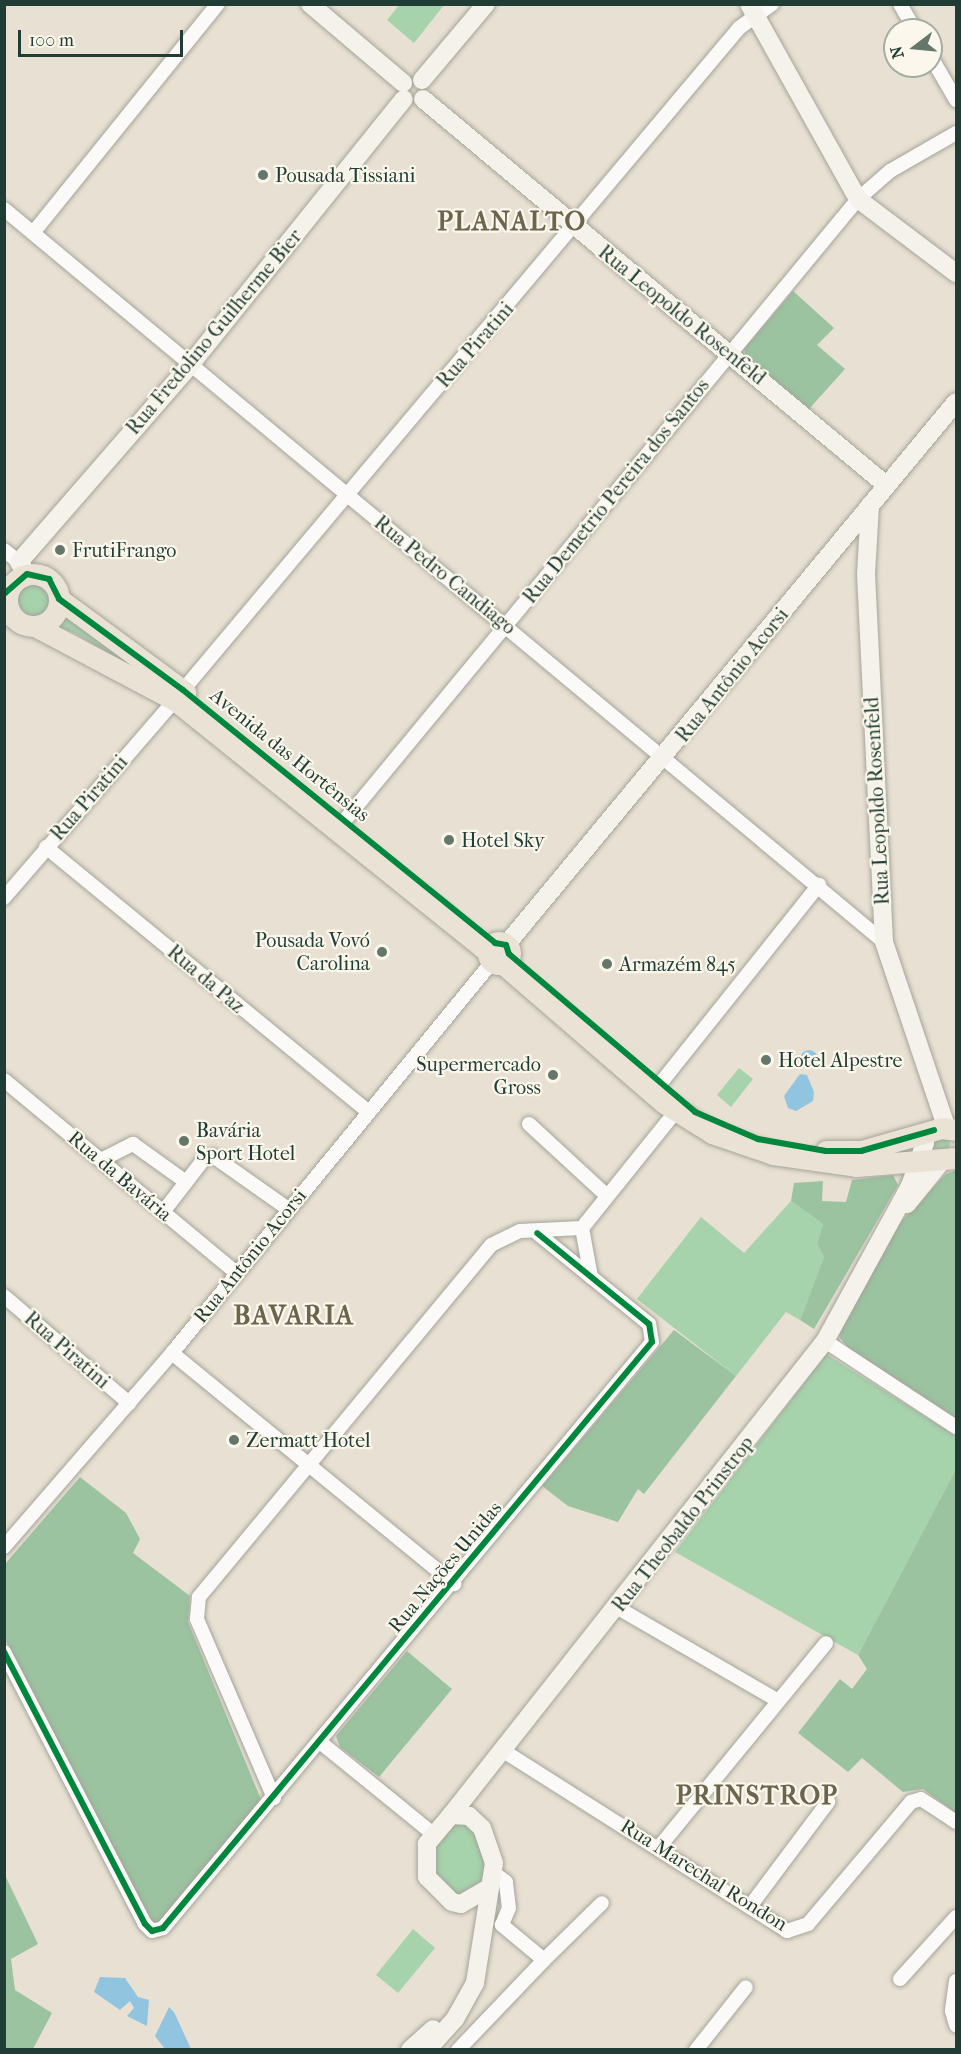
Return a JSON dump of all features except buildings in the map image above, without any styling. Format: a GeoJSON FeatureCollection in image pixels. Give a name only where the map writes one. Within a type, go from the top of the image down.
{"type":"FeatureCollection","features":[{"type":"Feature","properties":{"kind":"main road"},"geometry":{"type":"LineString","coordinates":[[23,568],[49,579],[59,599],[49,620],[18,621],[6,594],[23,568]]}},
{"type":"Feature","properties":{"kind":"main road","name":"Avenida das Hortênsias"},"geometry":{"type":"LineString","coordinates":[[59,599],[660,1084],[717,1123],[794,1148],[861,1151],[943,1145]]}},
{"type":"Feature","properties":{"kind":"main road","name":"Avenida das Hortênsias"},"geometry":{"type":"LineString","coordinates":[[18,621],[179,695],[345,820],[676,1111],[712,1133],[773,1154],[856,1166],[943,1145]]}},
{"type":"Feature","properties":{"kind":"street"},"geometry":{"type":"LineString","coordinates":[[33,233],[218,4]]}},
{"type":"Feature","properties":{"kind":"street"},"geometry":{"type":"LineString","coordinates":[[310,4],[404,91],[423,99],[422,80],[486,4]]}},
{"type":"Feature","properties":{"kind":"street","name":"Rua Piratini"},"geometry":{"type":"LineString","coordinates":[[4,897],[576,228],[752,9],[772,4]]}},
{"type":"Feature","properties":{"kind":"street"},"geometry":{"type":"LineString","coordinates":[[900,4],[908,18]]}},
{"type":"Feature","properties":{"kind":"street"},"geometry":{"type":"LineString","coordinates":[[752,9],[858,199],[957,273]]}},
{"type":"Feature","properties":{"kind":"street"},"geometry":{"type":"LineString","coordinates":[[404,91],[410,77],[422,80]]}},
{"type":"Feature","properties":{"kind":"street"},"geometry":{"type":"LineString","coordinates":[[943,77],[957,100]]}},
{"type":"Feature","properties":{"kind":"street","name":"Rua Fredolino Guilherme Bier"},"geometry":{"type":"LineString","coordinates":[[23,568],[190,365],[404,91]]}},
{"type":"Feature","properties":{"kind":"street","name":"Rua Leopoldo Rosenfeld"},"geometry":{"type":"LineString","coordinates":[[423,99],[886,485]]}},
{"type":"Feature","properties":{"kind":"street","name":"Rua Demetrio Pereira dos Santos"},"geometry":{"type":"LineString","coordinates":[[345,820],[508,625],[728,351],[858,199],[890,171],[957,133]]}},
{"type":"Feature","properties":{"kind":"street","name":"Rua Pedro Candiago"},"geometry":{"type":"LineString","coordinates":[[4,209],[190,365],[508,625],[884,942]]}},
{"type":"Feature","properties":{"kind":"street","name":"Rua Antônio Acorsi"},"geometry":{"type":"LineString","coordinates":[[4,1547],[172,1353],[235,1272],[367,1112],[665,757],[886,485],[957,402]]}},
{"type":"Feature","properties":{"kind":"street","name":"Rua Leopoldo Rosenfeld"},"geometry":{"type":"LineString","coordinates":[[870,505],[867,574],[884,942],[932,1090],[943,1145]]}},
{"type":"Feature","properties":{"kind":"street"},"geometry":{"type":"LineString","coordinates":[[4,550],[23,568]]}},
{"type":"Feature","properties":{"kind":"street","name":"Rua da Paz"},"geometry":{"type":"LineString","coordinates":[[46,847],[367,1112]]}},
{"type":"Feature","properties":{"kind":"street"},"geometry":{"type":"LineString","coordinates":[[660,1084],[819,885]]}},
{"type":"Feature","properties":{"kind":"street","name":"Rua da Bavária"},"geometry":{"type":"LineString","coordinates":[[4,1080],[235,1272]]}},
{"type":"Feature","properties":{"kind":"street"},"geometry":{"type":"LineString","coordinates":[[591,1277],[582,1228],[606,1195],[676,1111]]}},
{"type":"Feature","properties":{"kind":"street"},"geometry":{"type":"LineString","coordinates":[[529,1124],[606,1195]]}},
{"type":"Feature","properties":{"kind":"street"},"geometry":{"type":"LineString","coordinates":[[101,1160],[133,1144],[186,1182]]}},
{"type":"Feature","properties":{"kind":"street","name":"Rua Theobaldo Prinstrop"},"geometry":{"type":"LineString","coordinates":[[460,1816],[466,1793],[618,1608],[825,1341],[878,1240],[943,1145]]}},
{"type":"Feature","properties":{"kind":"street"},"geometry":{"type":"LineString","coordinates":[[163,1212],[204,1159],[218,1157],[288,1209]]}},
{"type":"Feature","properties":{"kind":"street"},"geometry":{"type":"LineString","coordinates":[[274,1798],[195,1611],[199,1597],[491,1245],[507,1233],[537,1233],[582,1228]]}},
{"type":"Feature","properties":{"kind":"street","name":"Rua Nações Unidas"},"geometry":{"type":"LineString","coordinates":[[4,1652],[152,1930],[163,1928],[454,1584],[652,1342],[649,1324],[537,1233]]}},
{"type":"Feature","properties":{"kind":"street","name":"Rua Piratini"},"geometry":{"type":"LineString","coordinates":[[4,1296],[129,1403]]}},
{"type":"Feature","properties":{"kind":"street"},"geometry":{"type":"LineString","coordinates":[[825,1341],[957,1427]]}},
{"type":"Feature","properties":{"kind":"street"},"geometry":{"type":"LineString","coordinates":[[172,1353],[310,1462],[454,1584]]}},
{"type":"Feature","properties":{"kind":"street"},"geometry":{"type":"LineString","coordinates":[[618,1608],[777,1700]]}},
{"type":"Feature","properties":{"kind":"street"},"geometry":{"type":"LineString","coordinates":[[660,1846],[777,1700],[826,1643]]}},
{"type":"Feature","properties":{"kind":"street"},"geometry":{"type":"LineString","coordinates":[[320,1742],[432,1833]]}},
{"type":"Feature","properties":{"kind":"street","name":"Rua Marechal Rondon"},"geometry":{"type":"LineString","coordinates":[[502,1749],[660,1846],[787,1931],[802,1929],[906,1808],[921,1799],[957,1822]]}},
{"type":"Feature","properties":{"kind":"street"},"geometry":{"type":"LineString","coordinates":[[751,1905],[828,1802]]}},
{"type":"Feature","properties":{"kind":"street"},"geometry":{"type":"LineString","coordinates":[[410,2049],[440,2020],[463,1984],[474,1919],[461,1904],[443,1898],[427,1877],[424,1854],[432,1833],[460,1816],[487,1838],[492,1872],[485,1890],[486,1939],[475,1983],[455,2019],[427,2049]]}},
{"type":"Feature","properties":{"kind":"street"},"geometry":{"type":"LineString","coordinates":[[492,1872],[506,1882],[509,1908],[502,1925],[544,1960]]}},
{"type":"Feature","properties":{"kind":"street"},"geometry":{"type":"LineString","coordinates":[[461,1904],[485,1890]]}},
{"type":"Feature","properties":{"kind":"street"},"geometry":{"type":"LineString","coordinates":[[458,2049],[602,1903]]}},
{"type":"Feature","properties":{"kind":"street"},"geometry":{"type":"LineString","coordinates":[[900,1979],[957,1917]]}},
{"type":"Feature","properties":{"kind":"street"},"geometry":{"type":"LineString","coordinates":[[957,1981],[952,2011],[957,2025]]}},
{"type":"Feature","properties":{"kind":"street"},"geometry":{"type":"LineString","coordinates":[[696,2049],[746,1987]]}},
{"type":"Feature","properties":{"kind":"green space"},"geometry":{"type":"Polygon","coordinates":[[[400,4],[444,5],[414,43],[387,20],[400,4]]]}},
{"type":"Feature","properties":{"kind":"green space"},"geometry":{"type":"Polygon","coordinates":[[[793,291],[834,328],[817,345],[845,369],[809,409],[746,357],[744,349],[793,291]]]}},
{"type":"Feature","properties":{"kind":"green space"},"geometry":{"type":"Polygon","coordinates":[[[32,585],[39,586],[45,591],[50,597],[50,611],[45,617],[39,622],[32,623],[25,622],[19,617],[14,611],[13,604],[14,597],[19,591],[25,586],[32,585]]]}},
{"type":"Feature","properties":{"kind":"green space"},"geometry":{"type":"Polygon","coordinates":[[[64,612],[156,684],[75,633],[52,626],[64,612]]]}},
{"type":"Feature","properties":{"kind":"green space"},"geometry":{"type":"Polygon","coordinates":[[[739,1068],[753,1079],[731,1107],[717,1095],[739,1068]]]}},
{"type":"Feature","properties":{"kind":"green space"},"geometry":{"type":"Polygon","coordinates":[[[939,1136],[945,1136],[950,1144],[948,1150],[939,1152],[934,1147],[934,1141],[939,1136]]]}},
{"type":"Feature","properties":{"kind":"green space"},"geometry":{"type":"Polygon","coordinates":[[[956,1170],[956,1420],[849,1349],[837,1334],[893,1230],[946,1174],[956,1170]]]}},
{"type":"Feature","properties":{"kind":"green space"},"geometry":{"type":"Polygon","coordinates":[[[893,1175],[898,1185],[814,1329],[800,1320],[824,1257],[817,1244],[823,1224],[791,1201],[794,1183],[823,1181],[822,1201],[846,1202],[852,1180],[893,1175]]]}},
{"type":"Feature","properties":{"kind":"green space"},"geometry":{"type":"Polygon","coordinates":[[[791,1201],[823,1224],[817,1244],[824,1257],[800,1320],[786,1312],[736,1376],[637,1299],[701,1217],[744,1253],[791,1201]]]}},
{"type":"Feature","properties":{"kind":"green space"},"geometry":{"type":"Polygon","coordinates":[[[674,1330],[736,1376],[644,1494],[638,1489],[618,1522],[568,1506],[542,1486],[674,1330]]]}},
{"type":"Feature","properties":{"kind":"green space"},"geometry":{"type":"Polygon","coordinates":[[[826,1354],[956,1436],[956,1469],[858,1655],[675,1552],[826,1354]]]}},
{"type":"Feature","properties":{"kind":"green space"},"geometry":{"type":"Polygon","coordinates":[[[956,1469],[956,1813],[923,1789],[903,1792],[862,1758],[848,1772],[798,1733],[840,1679],[852,1689],[867,1669],[858,1655],[956,1469]]]}},
{"type":"Feature","properties":{"kind":"green space"},"geometry":{"type":"Polygon","coordinates":[[[80,1477],[126,1513],[140,1539],[133,1553],[190,1596],[188,1622],[262,1802],[158,1925],[152,1925],[5,1639],[5,1564],[80,1477]]]}},
{"type":"Feature","properties":{"kind":"green space"},"geometry":{"type":"Polygon","coordinates":[[[407,1651],[452,1689],[379,1777],[340,1747],[336,1736],[407,1651]]]}},
{"type":"Feature","properties":{"kind":"green space"},"geometry":{"type":"Polygon","coordinates":[[[461,1823],[471,1825],[488,1851],[484,1883],[462,1898],[433,1878],[433,1844],[447,1827],[461,1823]]]}},
{"type":"Feature","properties":{"kind":"green space"},"geometry":{"type":"Polygon","coordinates":[[[4,1873],[38,1944],[11,1959],[15,1990],[52,2013],[33,2049],[5,2049],[4,1873]]]}},
{"type":"Feature","properties":{"kind":"green space"},"geometry":{"type":"Polygon","coordinates":[[[413,1929],[435,1948],[398,1993],[376,1975],[413,1929]]]}},
{"type":"Feature","properties":{"kind":"water"},"geometry":{"type":"Polygon","coordinates":[[[805,1050],[813,1050],[818,1055],[816,1066],[805,1068],[800,1063],[800,1055],[805,1050]]]}},
{"type":"Feature","properties":{"kind":"water"},"geometry":{"type":"Polygon","coordinates":[[[800,1074],[807,1075],[814,1092],[813,1101],[796,1111],[788,1108],[784,1096],[800,1074]]]}},
{"type":"Feature","properties":{"kind":"water"},"geometry":{"type":"Polygon","coordinates":[[[100,1977],[125,1978],[138,1997],[149,2000],[147,2026],[127,2016],[134,2008],[130,2001],[120,2010],[94,1992],[100,1977]]]}},
{"type":"Feature","properties":{"kind":"water"},"geometry":{"type":"Polygon","coordinates":[[[169,2007],[174,2012],[191,2049],[165,2049],[155,2036],[169,2007]]]}},
{"type":"Feature","properties":{"kind":"cycle path"},"geometry":{"type":"LineString","coordinates":[[4,594],[27,574],[49,579],[59,599],[183,690],[495,943],[506,945],[509,954],[695,1112],[758,1139],[826,1151],[861,1151],[934,1130]]}},
{"type":"Feature","properties":{"kind":"cycle path"},"geometry":{"type":"LineString","coordinates":[[4,1652],[145,1924],[152,1931],[163,1928],[652,1342],[649,1324],[537,1233]]}},
{"type":"Feature","properties":{"kind":"place","name":"Pousada Tissiani"},"geometry":{"type":"Point","coordinates":[263,175]}},
{"type":"Feature","properties":{"kind":"place","name":"FrutiFrango"},"geometry":{"type":"Point","coordinates":[60,550]}},
{"type":"Feature","properties":{"kind":"place","name":"Hotel Sky"},"geometry":{"type":"Point","coordinates":[449,840]}},
{"type":"Feature","properties":{"kind":"place","name":"Pousada Vovó Carolina"},"geometry":{"type":"Point","coordinates":[382,952]}},
{"type":"Feature","properties":{"kind":"place","name":"Armazém 845"},"geometry":{"type":"Point","coordinates":[607,964]}},
{"type":"Feature","properties":{"kind":"place","name":"Hotel Alpestre"},"geometry":{"type":"Point","coordinates":[766,1060]}},
{"type":"Feature","properties":{"kind":"place","name":"Supermercado Gross"},"geometry":{"type":"Point","coordinates":[553,1075]}},
{"type":"Feature","properties":{"kind":"place","name":"Bavária Sport Hotel"},"geometry":{"type":"Point","coordinates":[184,1141]}},
{"type":"Feature","properties":{"kind":"place","name":"Zermatt Hotel"},"geometry":{"type":"Point","coordinates":[234,1440]}},
{"type":"Feature","properties":{"kind":"district","name":"PLANALTO"},"geometry":{"type":"Point","coordinates":[512,222]}},
{"type":"Feature","properties":{"kind":"district","name":"BAVARIA"},"geometry":{"type":"Point","coordinates":[294,1316]}},
{"type":"Feature","properties":{"kind":"district","name":"PRINSTROP"},"geometry":{"type":"Point","coordinates":[757,1796]}}]}
